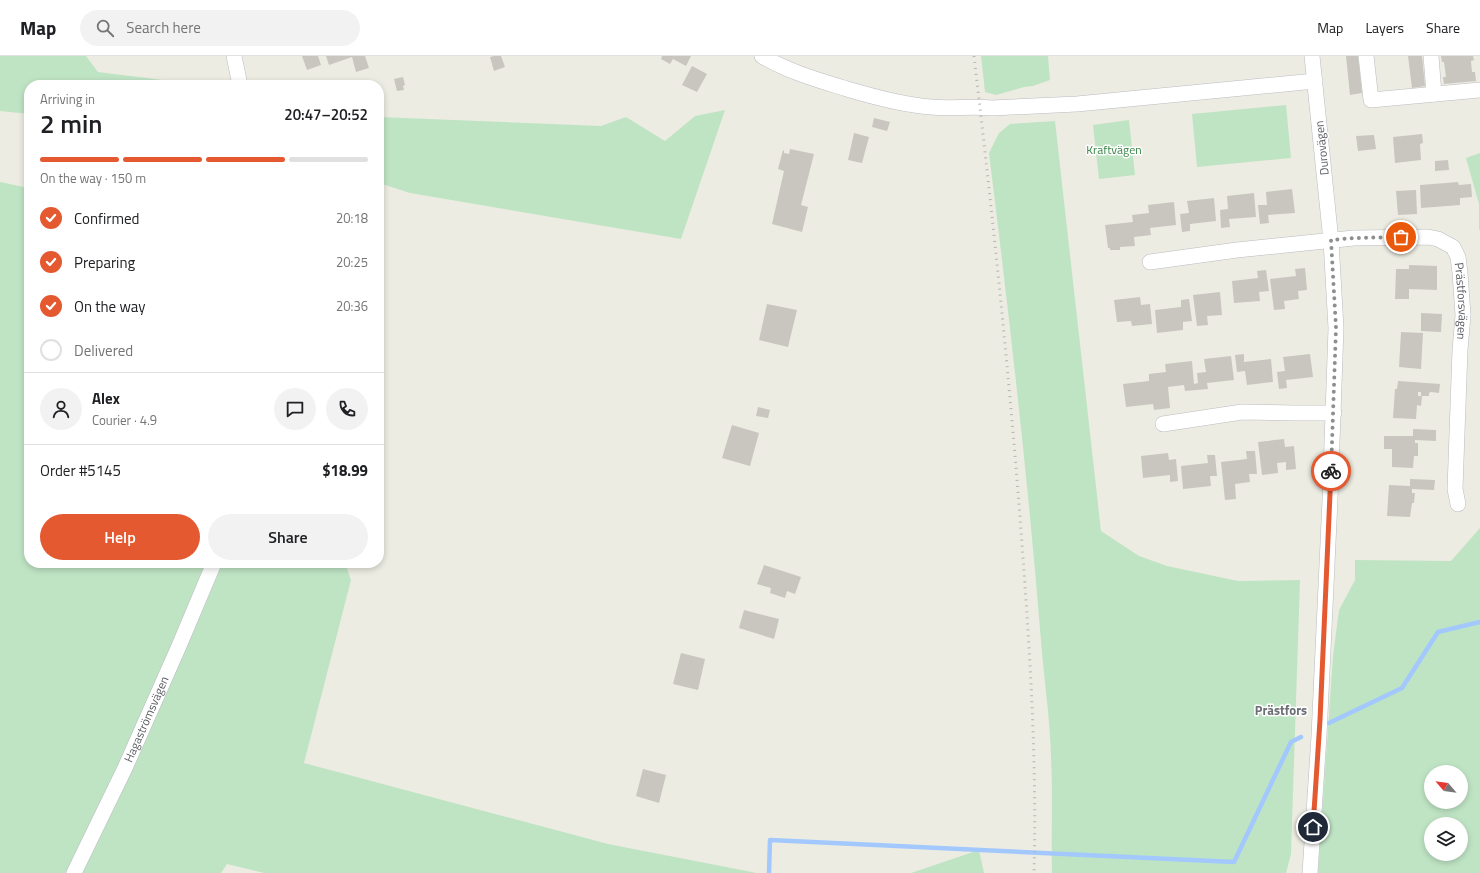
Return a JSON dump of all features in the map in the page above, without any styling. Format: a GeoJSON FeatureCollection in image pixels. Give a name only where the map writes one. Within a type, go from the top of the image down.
{"type":"FeatureCollection","features":[{"type":"Feature","properties":{"kind":"street"},"geometry":{"type":"LineString","coordinates":[[234,56],[239,80]]}},
{"type":"Feature","properties":{"kind":"street"},"geometry":{"type":"LineString","coordinates":[[762,56],[805,77],[892,101],[931,107],[980,106],[992,108],[1077,104],[1315,81]]}},
{"type":"Feature","properties":{"kind":"street","name":"Durovägen"},"geometry":{"type":"LineString","coordinates":[[1310,873],[1320,720],[1334,413],[1336,328],[1331,240],[1312,56]]}},
{"type":"Feature","properties":{"kind":"street"},"geometry":{"type":"LineString","coordinates":[[1366,56],[1371,100],[1480,90]]}},
{"type":"Feature","properties":{"kind":"street"},"geometry":{"type":"LineString","coordinates":[[1430,56],[1434,94]]}},
{"type":"Feature","properties":{"kind":"street","name":"Prästforsvägen"},"geometry":{"type":"LineString","coordinates":[[1331,240],[1354,238],[1428,237],[1438,239],[1453,247],[1458,257],[1463,315],[1456,451],[1455,489],[1458,504]]}},
{"type":"Feature","properties":{"kind":"street"},"geometry":{"type":"LineString","coordinates":[[1150,262],[1237,250],[1331,240]]}},
{"type":"Feature","properties":{"kind":"street"},"geometry":{"type":"LineString","coordinates":[[1162,424],[1242,412],[1295,414],[1334,413]]}},
{"type":"Feature","properties":{"kind":"street","name":"Hagaströmsvägen"},"geometry":{"type":"LineString","coordinates":[[74,873],[125,768],[212,568]]}},
{"type":"Feature","properties":{"kind":"green space"},"geometry":{"type":"Polygon","coordinates":[[[0,56],[86,56],[98,72],[163,80],[24,80],[24,113],[0,111],[0,56]]]}},
{"type":"Feature","properties":{"kind":"green space"},"geometry":{"type":"Polygon","coordinates":[[[981,56],[1048,56],[1050,80],[1033,86],[996,95],[985,92],[981,56]]]}},
{"type":"Feature","properties":{"kind":"green space"},"geometry":{"type":"Polygon","coordinates":[[[1286,105],[1291,158],[1197,167],[1192,114],[1286,105]]]}},
{"type":"Feature","properties":{"kind":"green space"},"geometry":{"type":"Polygon","coordinates":[[[725,110],[681,239],[410,193],[384,185],[384,117],[601,126],[626,117],[665,141],[695,116],[725,110]]]}},
{"type":"Feature","properties":{"kind":"green space","name":"Kraftvägen"},"geometry":{"type":"Polygon","coordinates":[[[1129,120],[1135,175],[1099,179],[1093,125],[1129,120]]]}},
{"type":"Feature","properties":{"kind":"green space"},"geometry":{"type":"Polygon","coordinates":[[[1055,121],[1101,531],[1139,556],[1167,566],[1238,581],[1300,580],[1291,854],[1286,873],[1052,873],[1052,771],[1048,713],[1024,458],[989,153],[999,133],[1010,124],[1055,121]]]}},
{"type":"Feature","properties":{"kind":"green space"},"geometry":{"type":"Polygon","coordinates":[[[1480,153],[1480,231],[1479,204],[1466,158],[1480,153]]]}},
{"type":"Feature","properties":{"kind":"green space"},"geometry":{"type":"Polygon","coordinates":[[[0,182],[24,187],[24,568],[347,568],[351,580],[304,763],[608,844],[757,873],[264,873],[227,864],[221,873],[0,873],[0,182]]]}},
{"type":"Feature","properties":{"kind":"green space"},"geometry":{"type":"Polygon","coordinates":[[[1480,528],[1480,873],[1318,873],[1333,656],[1339,610],[1355,580],[1355,560],[1451,561],[1480,528]]]}},
{"type":"Feature","properties":{"kind":"green space"},"geometry":{"type":"Polygon","coordinates":[[[979,850],[984,873],[911,873],[979,850]]]}},
{"type":"Feature","properties":{"kind":"building"},"geometry":{"type":"Polygon","coordinates":[[[302,56],[318,56],[321,65],[307,70],[302,56]]]}},
{"type":"Feature","properties":{"kind":"building"},"geometry":{"type":"Polygon","coordinates":[[[326,56],[365,56],[369,68],[356,72],[352,57],[329,65],[326,56]]]}},
{"type":"Feature","properties":{"kind":"building"},"geometry":{"type":"Polygon","coordinates":[[[501,56],[505,67],[494,71],[490,57],[501,56]]]}},
{"type":"Feature","properties":{"kind":"building"},"geometry":{"type":"Polygon","coordinates":[[[662,56],[691,56],[686,66],[673,59],[670,64],[661,59],[662,56]]]}},
{"type":"Feature","properties":{"kind":"building"},"geometry":{"type":"Polygon","coordinates":[[[1346,56],[1358,56],[1362,93],[1350,95],[1346,56]]]}},
{"type":"Feature","properties":{"kind":"building"},"geometry":{"type":"Polygon","coordinates":[[[1408,56],[1422,56],[1425,86],[1412,88],[1408,56]]]}},
{"type":"Feature","properties":{"kind":"building"},"geometry":{"type":"Polygon","coordinates":[[[1441,56],[1473,56],[1474,60],[1471,61],[1472,72],[1475,72],[1476,81],[1444,84],[1443,77],[1446,77],[1444,62],[1442,62],[1441,56]]]}},
{"type":"Feature","properties":{"kind":"building"},"geometry":{"type":"Polygon","coordinates":[[[692,66],[707,74],[697,92],[682,85],[692,66]]]}},
{"type":"Feature","properties":{"kind":"building"},"geometry":{"type":"Polygon","coordinates":[[[403,77],[405,85],[403,86],[404,90],[397,91],[394,79],[403,77]]]}},
{"type":"Feature","properties":{"kind":"building"},"geometry":{"type":"Polygon","coordinates":[[[874,118],[890,122],[887,131],[872,127],[874,118]]]}},
{"type":"Feature","properties":{"kind":"building"},"geometry":{"type":"Polygon","coordinates":[[[854,133],[869,137],[862,163],[848,160],[854,133]]]}},
{"type":"Feature","properties":{"kind":"building"},"geometry":{"type":"Polygon","coordinates":[[[1422,134],[1423,143],[1420,144],[1421,160],[1395,163],[1393,137],[1422,134]]]}},
{"type":"Feature","properties":{"kind":"building"},"geometry":{"type":"Polygon","coordinates":[[[1374,135],[1376,149],[1358,151],[1356,136],[1374,135]]]}},
{"type":"Feature","properties":{"kind":"building"},"geometry":{"type":"Polygon","coordinates":[[[790,149],[814,154],[801,205],[808,207],[802,232],[772,224],[784,171],[778,169],[783,150],[784,153],[789,154],[790,149]]]}},
{"type":"Feature","properties":{"kind":"building"},"geometry":{"type":"Polygon","coordinates":[[[1448,160],[1449,170],[1435,171],[1435,161],[1448,160]]]}},
{"type":"Feature","properties":{"kind":"building"},"geometry":{"type":"Polygon","coordinates":[[[1458,182],[1459,185],[1471,184],[1472,197],[1460,198],[1460,205],[1421,208],[1420,185],[1458,182]]]}},
{"type":"Feature","properties":{"kind":"building"},"geometry":{"type":"Polygon","coordinates":[[[1292,189],[1295,213],[1268,215],[1269,223],[1260,224],[1258,205],[1267,205],[1266,192],[1292,189]]]}},
{"type":"Feature","properties":{"kind":"building"},"geometry":{"type":"Polygon","coordinates":[[[1416,190],[1417,214],[1398,215],[1396,191],[1416,190]]]}},
{"type":"Feature","properties":{"kind":"building"},"geometry":{"type":"Polygon","coordinates":[[[1254,193],[1256,217],[1229,219],[1230,227],[1221,228],[1220,210],[1228,209],[1227,196],[1254,193]]]}},
{"type":"Feature","properties":{"kind":"building"},"geometry":{"type":"Polygon","coordinates":[[[1214,198],[1216,221],[1190,224],[1190,231],[1182,232],[1180,214],[1189,213],[1187,201],[1214,198]]]}},
{"type":"Feature","properties":{"kind":"building"},"geometry":{"type":"Polygon","coordinates":[[[1174,202],[1176,225],[1150,228],[1151,235],[1134,237],[1135,246],[1120,247],[1120,250],[1110,250],[1110,248],[1108,248],[1105,225],[1133,222],[1132,215],[1149,213],[1148,205],[1174,202]]]}},
{"type":"Feature","properties":{"kind":"building"},"geometry":{"type":"Polygon","coordinates":[[[1409,265],[1437,266],[1437,290],[1409,289],[1409,299],[1395,299],[1396,269],[1409,269],[1409,265]]]}},
{"type":"Feature","properties":{"kind":"building"},"geometry":{"type":"Polygon","coordinates":[[[1305,268],[1307,290],[1298,291],[1299,299],[1284,301],[1285,309],[1274,310],[1270,279],[1296,276],[1295,269],[1305,268]]]}},
{"type":"Feature","properties":{"kind":"building"},"geometry":{"type":"Polygon","coordinates":[[[1266,270],[1269,291],[1259,292],[1260,301],[1234,303],[1232,281],[1258,278],[1257,271],[1266,270]]]}},
{"type":"Feature","properties":{"kind":"building"},"geometry":{"type":"Polygon","coordinates":[[[1220,292],[1222,315],[1207,316],[1208,325],[1197,326],[1193,295],[1220,292]]]}},
{"type":"Feature","properties":{"kind":"building"},"geometry":{"type":"Polygon","coordinates":[[[1140,297],[1141,305],[1150,304],[1152,324],[1132,326],[1131,321],[1117,322],[1114,300],[1140,297]]]}},
{"type":"Feature","properties":{"kind":"building"},"geometry":{"type":"Polygon","coordinates":[[[1189,299],[1192,321],[1183,322],[1183,330],[1157,333],[1155,310],[1181,307],[1181,300],[1189,299]]]}},
{"type":"Feature","properties":{"kind":"building"},"geometry":{"type":"Polygon","coordinates":[[[767,304],[797,310],[788,347],[759,340],[767,304]]]}},
{"type":"Feature","properties":{"kind":"building"},"geometry":{"type":"Polygon","coordinates":[[[1421,313],[1442,314],[1441,332],[1421,331],[1421,313]]]}},
{"type":"Feature","properties":{"kind":"building"},"geometry":{"type":"Polygon","coordinates":[[[1401,332],[1423,333],[1421,369],[1399,367],[1401,332]]]}},
{"type":"Feature","properties":{"kind":"building"},"geometry":{"type":"Polygon","coordinates":[[[1244,354],[1244,362],[1271,359],[1273,382],[1247,385],[1245,371],[1237,372],[1235,355],[1244,354]]]}},
{"type":"Feature","properties":{"kind":"building"},"geometry":{"type":"Polygon","coordinates":[[[1310,354],[1313,377],[1286,380],[1287,388],[1279,389],[1277,372],[1285,371],[1283,357],[1310,354]]]}},
{"type":"Feature","properties":{"kind":"building"},"geometry":{"type":"Polygon","coordinates":[[[1231,356],[1234,380],[1207,383],[1208,389],[1185,391],[1184,385],[1168,387],[1170,408],[1154,410],[1153,404],[1126,407],[1123,384],[1149,381],[1149,374],[1166,372],[1165,364],[1192,361],[1194,384],[1198,383],[1197,373],[1206,372],[1204,359],[1231,356]]]}},
{"type":"Feature","properties":{"kind":"building"},"geometry":{"type":"Polygon","coordinates":[[[1398,381],[1440,384],[1439,393],[1431,392],[1429,393],[1429,396],[1422,396],[1421,406],[1417,405],[1416,419],[1393,418],[1395,389],[1397,389],[1398,381]],[[1418,392],[1418,396],[1421,396],[1421,392],[1418,392]]]}},
{"type":"Feature","properties":{"kind":"building"},"geometry":{"type":"Polygon","coordinates":[[[758,407],[770,410],[768,418],[756,416],[758,407]]]}},
{"type":"Feature","properties":{"kind":"building"},"geometry":{"type":"Polygon","coordinates":[[[732,425],[759,433],[750,466],[722,458],[732,425]]]}},
{"type":"Feature","properties":{"kind":"building"},"geometry":{"type":"Polygon","coordinates":[[[1413,429],[1436,430],[1436,441],[1415,440],[1415,443],[1418,443],[1418,456],[1414,456],[1413,468],[1392,467],[1392,449],[1384,449],[1384,436],[1413,436],[1413,429]]]}},
{"type":"Feature","properties":{"kind":"building"},"geometry":{"type":"Polygon","coordinates":[[[1284,439],[1285,447],[1294,446],[1296,469],[1286,470],[1286,462],[1277,463],[1278,473],[1262,475],[1258,442],[1284,439]]]}},
{"type":"Feature","properties":{"kind":"building"},"geometry":{"type":"Polygon","coordinates":[[[1246,451],[1255,451],[1257,474],[1249,474],[1250,482],[1235,484],[1236,499],[1225,500],[1221,462],[1247,459],[1246,451]]]}},
{"type":"Feature","properties":{"kind":"building"},"geometry":{"type":"Polygon","coordinates":[[[1168,453],[1169,460],[1176,459],[1178,481],[1170,482],[1170,475],[1143,478],[1141,456],[1168,453]]]}},
{"type":"Feature","properties":{"kind":"building"},"geometry":{"type":"Polygon","coordinates":[[[1207,455],[1215,455],[1217,476],[1210,476],[1211,486],[1183,489],[1181,466],[1208,463],[1207,455]]]}},
{"type":"Feature","properties":{"kind":"building"},"geometry":{"type":"Polygon","coordinates":[[[1410,479],[1435,480],[1434,490],[1412,489],[1412,493],[1415,493],[1410,517],[1387,516],[1389,485],[1410,486],[1410,479]]]}},
{"type":"Feature","properties":{"kind":"building"},"geometry":{"type":"Polygon","coordinates":[[[764,565],[801,577],[795,594],[787,591],[785,598],[770,593],[771,588],[757,584],[764,565]]]}},
{"type":"Feature","properties":{"kind":"building"},"geometry":{"type":"Polygon","coordinates":[[[744,610],[779,619],[774,639],[739,628],[744,610]]]}},
{"type":"Feature","properties":{"kind":"building"},"geometry":{"type":"Polygon","coordinates":[[[681,653],[705,659],[698,690],[673,684],[681,653]]]}},
{"type":"Feature","properties":{"kind":"building"},"geometry":{"type":"Polygon","coordinates":[[[643,769],[666,775],[659,803],[636,796],[643,769]]]}},
{"type":"Feature","properties":{"kind":"waterway"},"geometry":{"type":"LineString","coordinates":[[1329,723],[1402,688],[1438,632],[1480,622]]}},
{"type":"Feature","properties":{"kind":"waterway"},"geometry":{"type":"LineString","coordinates":[[769,873],[770,840],[1234,862],[1291,742],[1301,737]]}},
{"type":"Feature","properties":{"kind":"railway"},"geometry":{"type":"LineString","coordinates":[[974,56],[1001,300],[1022,544],[1034,749],[1034,873]]}},
{"type":"Feature","properties":{"kind":"way so far"},"geometry":{"type":"LineString","coordinates":[[1331,471],[1336,328],[1331,240],[1401,237]]}},
{"type":"Feature","properties":{"kind":"district","name":"Prästfors"},"geometry":{"type":"Point","coordinates":[1281,710]}},
{"type":"Feature","properties":{"kind":"route"},"geometry":{"type":"LineString","coordinates":[[1313,827],[1320,720],[1331,471]]}}]}
